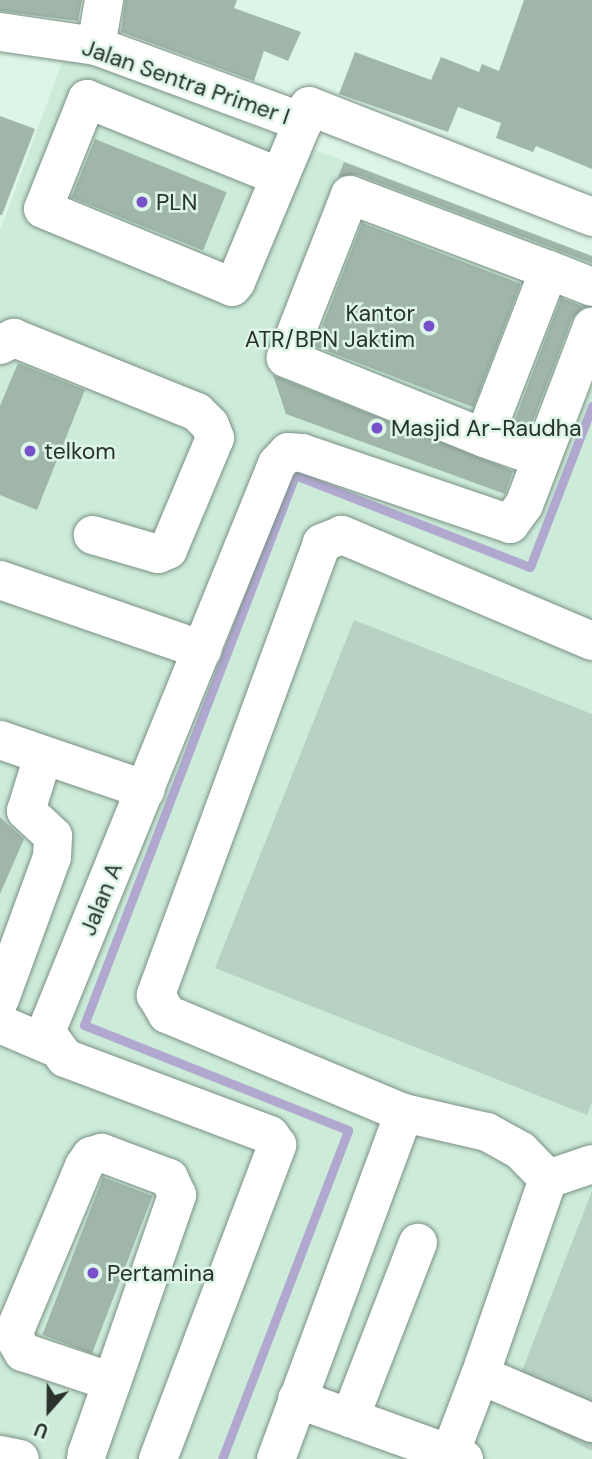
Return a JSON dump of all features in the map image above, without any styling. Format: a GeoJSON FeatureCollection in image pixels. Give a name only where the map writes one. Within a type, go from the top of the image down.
{"type":"FeatureCollection","features":[{"type":"Feature","properties":{"kind":"street"},"geometry":{"type":"LineString","coordinates":[[96,46],[104,0]]}},
{"type":"Feature","properties":{"kind":"street","name":"Jalan Sentra Primer I"},"geometry":{"type":"LineString","coordinates":[[0,32],[96,46],[303,122],[309,106],[592,217]]}},
{"type":"Feature","properties":{"kind":"street"},"geometry":{"type":"LineString","coordinates":[[280,177],[87,99],[43,209],[232,286],[280,177],[303,122]]}},
{"type":"Feature","properties":{"kind":"street"},"geometry":{"type":"LineString","coordinates":[[592,287],[350,195],[286,358],[484,438],[541,458],[592,327]]}},
{"type":"Feature","properties":{"kind":"street"},"geometry":{"type":"LineString","coordinates":[[484,438],[549,270]]}},
{"type":"Feature","properties":{"kind":"street"},"geometry":{"type":"LineString","coordinates":[[0,345],[14,338],[197,412],[210,425],[215,438],[168,550],[158,554],[93,534]]}},
{"type":"Feature","properties":{"kind":"street","name":"Jalan A"},"geometry":{"type":"LineString","coordinates":[[51,1046],[46,1032],[277,464],[288,452],[496,522],[509,524],[524,505],[541,458]]}},
{"type":"Feature","properties":{"kind":"street"},"geometry":{"type":"LineString","coordinates":[[548,1179],[521,1151],[487,1132],[404,1113],[167,1014],[156,995],[322,543],[342,535],[592,641]]}},
{"type":"Feature","properties":{"kind":"street"},"geometry":{"type":"LineString","coordinates":[[0,580],[202,650]]}},
{"type":"Feature","properties":{"kind":"street"},"geometry":{"type":"LineString","coordinates":[[0,740],[146,790]]}},
{"type":"Feature","properties":{"kind":"street"},"geometry":{"type":"LineString","coordinates":[[0,999],[52,857],[53,836],[26,811],[43,756]]}},
{"type":"Feature","properties":{"kind":"street"},"geometry":{"type":"LineString","coordinates":[[0,1024],[51,1046],[65,1058],[271,1135],[277,1146],[158,1459]]}},
{"type":"Feature","properties":{"kind":"street"},"geometry":{"type":"LineString","coordinates":[[276,1459],[404,1113]]}},
{"type":"Feature","properties":{"kind":"street"},"geometry":{"type":"LineString","coordinates":[[86,1459],[177,1195],[169,1178],[102,1153],[91,1156],[84,1166],[13,1335],[23,1352],[112,1382]]}},
{"type":"Feature","properties":{"kind":"street"},"geometry":{"type":"LineString","coordinates":[[548,1179],[592,1164]]}},
{"type":"Feature","properties":{"kind":"street"},"geometry":{"type":"LineString","coordinates":[[297,1399],[457,1456],[481,1375],[548,1179]]}},
{"type":"Feature","properties":{"kind":"street"},"geometry":{"type":"LineString","coordinates":[[351,1418],[418,1243]]}},
{"type":"Feature","properties":{"kind":"street"},"geometry":{"type":"LineString","coordinates":[[481,1375],[592,1423]]}},
{"type":"Feature","properties":{"kind":"street"},"geometry":{"type":"LineString","coordinates":[[0,1455],[20,1459]]}},
{"type":"Feature","properties":{"kind":"shaded area"},"geometry":{"type":"Polygon","coordinates":[[[65,54],[592,256],[592,1459],[0,1459],[0,231],[65,54]]]}},
{"type":"Feature","properties":{"kind":"shaded area"},"geometry":{"type":"Polygon","coordinates":[[[354,620],[592,714],[592,1102],[587,1115],[215,968],[354,620]]]}},
{"type":"Feature","properties":{"kind":"shaded area"},"geometry":{"type":"Polygon","coordinates":[[[592,1191],[592,1451],[508,1407],[592,1191]]]}},
{"type":"Feature","properties":{"kind":"building"},"geometry":{"type":"Polygon","coordinates":[[[0,0],[82,0],[78,21],[0,11],[0,0]]]}},
{"type":"Feature","properties":{"kind":"building"},"geometry":{"type":"Polygon","coordinates":[[[125,0],[237,0],[234,8],[301,32],[288,61],[264,51],[254,81],[121,32],[125,0]]]}},
{"type":"Feature","properties":{"kind":"building"},"geometry":{"type":"Polygon","coordinates":[[[524,0],[592,0],[592,169],[536,146],[533,152],[496,138],[501,123],[458,107],[448,132],[339,94],[355,52],[431,80],[441,57],[479,72],[482,64],[499,71],[524,0]]]}},
{"type":"Feature","properties":{"kind":"building"},"geometry":{"type":"Polygon","coordinates":[[[0,116],[35,129],[2,215],[0,215],[0,116]]]}},
{"type":"Feature","properties":{"kind":"building","name":"PLN"},"geometry":{"type":"Polygon","coordinates":[[[95,139],[227,192],[203,251],[71,197],[95,139]]]}},
{"type":"Feature","properties":{"kind":"building"},"geometry":{"type":"Polygon","coordinates":[[[344,162],[592,256],[592,263],[358,175],[338,177],[344,162]]]}},
{"type":"Feature","properties":{"kind":"building","name":"Kantor ATR/BPN Jaktim"},"geometry":{"type":"Polygon","coordinates":[[[362,223],[521,284],[473,407],[315,346],[362,223]]]}},
{"type":"Feature","properties":{"kind":"building"},"geometry":{"type":"Polygon","coordinates":[[[561,298],[584,307],[572,319],[529,431],[513,425],[561,298]]]}},
{"type":"Feature","properties":{"kind":"building","name":"telkom"},"geometry":{"type":"Polygon","coordinates":[[[18,363],[85,390],[37,510],[0,495],[0,406],[18,363]]]}},
{"type":"Feature","properties":{"kind":"building"},"geometry":{"type":"Polygon","coordinates":[[[273,375],[513,471],[505,494],[286,414],[273,375]]]}},
{"type":"Feature","properties":{"kind":"building"},"geometry":{"type":"Polygon","coordinates":[[[0,817],[24,839],[0,894],[0,817]]]}},
{"type":"Feature","properties":{"kind":"building"},"geometry":{"type":"Polygon","coordinates":[[[103,1177],[152,1196],[92,1354],[42,1335],[103,1177]]]}},
{"type":"Feature","properties":{"kind":"waterway"},"geometry":{"type":"LineString","coordinates":[[222,1459],[348,1130],[84,1025],[295,475],[530,567],[592,406]]}},
{"type":"Feature","properties":{"kind":"place","name":"PLN"},"geometry":{"type":"Point","coordinates":[142,202]}},
{"type":"Feature","properties":{"kind":"place","name":"Kantor ATR/BPN Jaktim"},"geometry":{"type":"Point","coordinates":[429,326]}},
{"type":"Feature","properties":{"kind":"place","name":"Masjid Ar-Raudha"},"geometry":{"type":"Point","coordinates":[377,428]}},
{"type":"Feature","properties":{"kind":"place","name":"telkom"},"geometry":{"type":"Point","coordinates":[30,451]}},
{"type":"Feature","properties":{"kind":"place","name":"Pertamina"},"geometry":{"type":"Point","coordinates":[93,1273]}}]}
